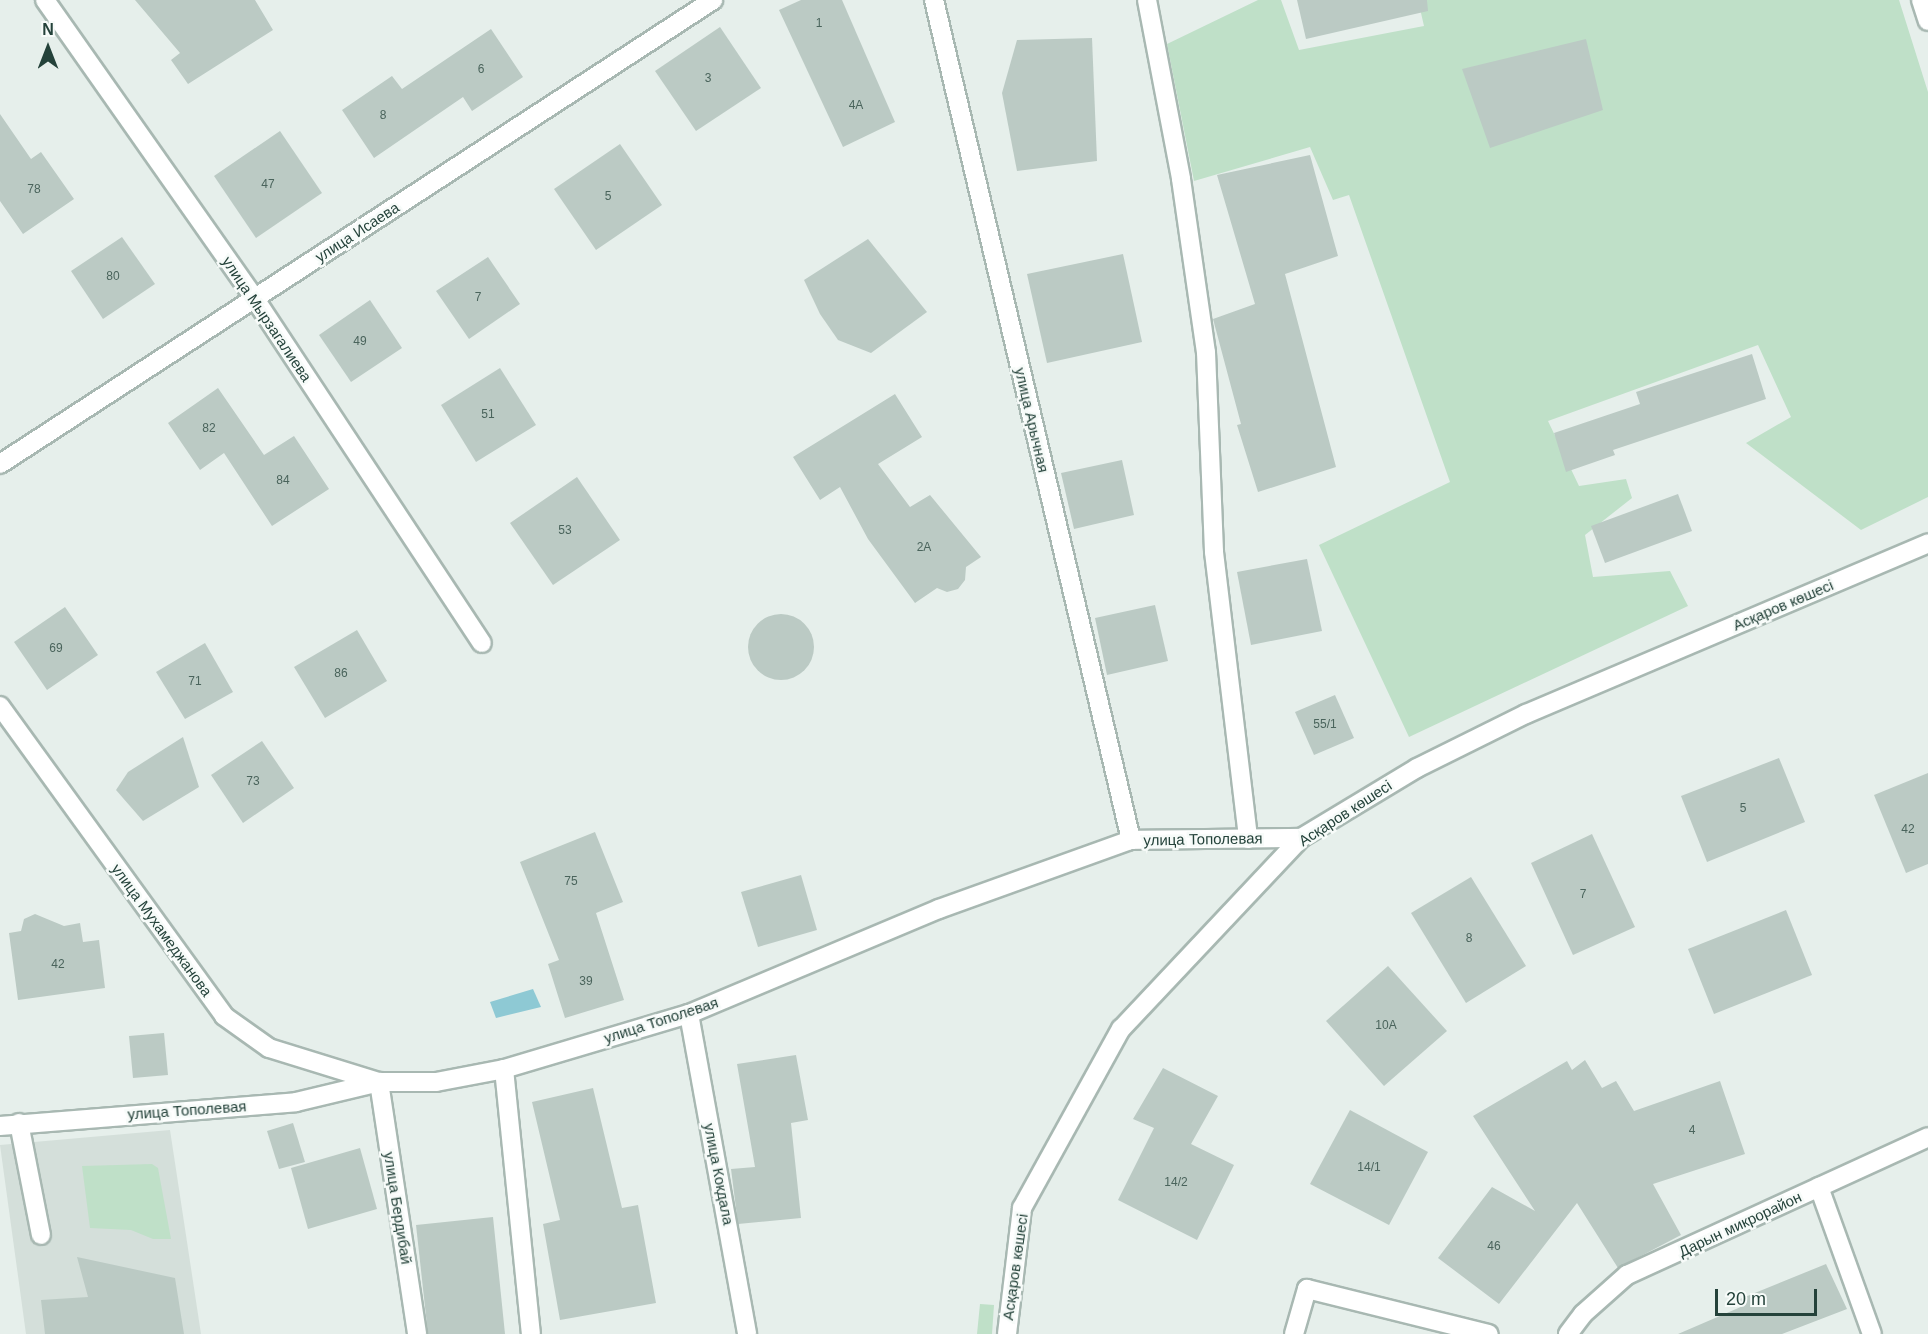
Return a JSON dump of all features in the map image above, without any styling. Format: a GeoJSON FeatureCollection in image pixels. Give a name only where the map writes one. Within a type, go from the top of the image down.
{"type":"FeatureCollection","features":[{"type":"Feature","properties":{"kind":"street","name":"улица Мырзагалиева"},"geometry":{"type":"LineString","coordinates":[[45,0],[255,299],[482,643]]}},
{"type":"Feature","properties":{"kind":"street","name":"улица Исаева"},"geometry":{"type":"LineString","coordinates":[[0,464],[713,0]]}},
{"type":"Feature","properties":{"kind":"street","name":"улица Арычная"},"geometry":{"type":"LineString","coordinates":[[934,0],[1131,840]]}},
{"type":"Feature","properties":{"kind":"street"},"geometry":{"type":"LineString","coordinates":[[1147,0],[1181,179],[1206,352],[1214,552],[1248,839]]}},
{"type":"Feature","properties":{"kind":"street"},"geometry":{"type":"LineString","coordinates":[[1921,0],[1928,21]]}},
{"type":"Feature","properties":{"kind":"street","name":"Асқаров көшесі"},"geometry":{"type":"LineString","coordinates":[[1007,1334],[1022,1208],[1121,1029],[1301,838],[1417,768],[1526,714],[1928,543]]}},
{"type":"Feature","properties":{"kind":"street","name":"улица Мухамеджанова"},"geometry":{"type":"LineString","coordinates":[[0,706],[224,1016],[269,1048],[379,1082]]}},
{"type":"Feature","properties":{"kind":"street","name":"улица Тополевая"},"geometry":{"type":"LineString","coordinates":[[0,1126],[296,1102],[379,1082],[436,1082],[504,1069],[689,1014],[939,909],[1131,840],[1301,838]]}},
{"type":"Feature","properties":{"kind":"street","name":"улица Кокдала"},"geometry":{"type":"LineString","coordinates":[[689,1014],[747,1334]]}},
{"type":"Feature","properties":{"kind":"street"},"geometry":{"type":"LineString","coordinates":[[504,1069],[531,1334]]}},
{"type":"Feature","properties":{"kind":"street","name":"улица Бердибай"},"geometry":{"type":"LineString","coordinates":[[379,1082],[417,1334]]}},
{"type":"Feature","properties":{"kind":"street"},"geometry":{"type":"LineString","coordinates":[[19,1123],[41,1235]]}},
{"type":"Feature","properties":{"kind":"street","name":"Дарын микрорайон"},"geometry":{"type":"LineString","coordinates":[[1568,1334],[1583,1314],[1627,1275],[1928,1137]]}},
{"type":"Feature","properties":{"kind":"street"},"geometry":{"type":"LineString","coordinates":[[1819,1187],[1872,1334]]}},
{"type":"Feature","properties":{"kind":"street"},"geometry":{"type":"LineString","coordinates":[[1294,1334],[1307,1290],[1489,1334]]}},
{"type":"Feature","properties":{"kind":"shaded area"},"geometry":{"type":"Polygon","coordinates":[[[170,1130],[201,1334],[26,1334],[0,1145],[170,1130]]]}},
{"type":"Feature","properties":{"kind":"green space"},"geometry":{"type":"Polygon","coordinates":[[[1258,0],[1281,0],[1299,50],[1424,26],[1418,0],[1899,0],[1928,92],[1928,497],[1861,530],[1746,443],[1791,417],[1758,345],[1548,421],[1579,486],[1626,479],[1632,498],[1585,535],[1593,577],[1670,571],[1688,606],[1409,737],[1319,545],[1450,482],[1349,195],[1333,200],[1310,147],[1194,181],[1167,44],[1258,0]]]}},
{"type":"Feature","properties":{"kind":"green space"},"geometry":{"type":"Polygon","coordinates":[[[152,1164],[158,1168],[171,1239],[153,1239],[131,1230],[90,1228],[82,1166],[152,1164]]]}},
{"type":"Feature","properties":{"kind":"green space"},"geometry":{"type":"Polygon","coordinates":[[[980,1304],[994,1305],[992,1334],[977,1334],[980,1304]]]}},
{"type":"Feature","properties":{"kind":"water"},"geometry":{"type":"Polygon","coordinates":[[[533,989],[541,1007],[496,1018],[490,1002],[533,989]]]}},
{"type":"Feature","properties":{"kind":"building"},"geometry":{"type":"Polygon","coordinates":[[[135,0],[255,0],[273,30],[188,84],[171,60],[180,53],[135,0]]]}},
{"type":"Feature","properties":{"kind":"building"},"geometry":{"type":"Polygon","coordinates":[[[801,0],[842,0],[895,122],[843,147],[779,10],[801,0]]]}},
{"type":"Feature","properties":{"kind":"building"},"geometry":{"type":"Polygon","coordinates":[[[1297,0],[1427,0],[1428,11],[1306,39],[1297,0]]]}},
{"type":"Feature","properties":{"kind":"building"},"geometry":{"type":"Polygon","coordinates":[[[720,27],[761,88],[696,131],[655,71],[720,27]]]}},
{"type":"Feature","properties":{"kind":"building"},"geometry":{"type":"Polygon","coordinates":[[[491,29],[523,77],[472,111],[463,97],[374,158],[342,110],[392,76],[402,89],[491,29]]]}},
{"type":"Feature","properties":{"kind":"building"},"geometry":{"type":"Polygon","coordinates":[[[1092,38],[1097,161],[1017,171],[1002,93],[1017,40],[1092,38]]]}},
{"type":"Feature","properties":{"kind":"building"},"geometry":{"type":"Polygon","coordinates":[[[1586,39],[1603,110],[1490,148],[1462,69],[1586,39]]]}},
{"type":"Feature","properties":{"kind":"building"},"geometry":{"type":"Polygon","coordinates":[[[0,114],[31,159],[41,152],[74,199],[23,234],[0,201],[0,114]]]}},
{"type":"Feature","properties":{"kind":"building"},"geometry":{"type":"Polygon","coordinates":[[[280,131],[322,193],[256,238],[214,176],[280,131]]]}},
{"type":"Feature","properties":{"kind":"building"},"geometry":{"type":"Polygon","coordinates":[[[620,144],[662,205],[596,250],[554,189],[620,144]]]}},
{"type":"Feature","properties":{"kind":"building"},"geometry":{"type":"Polygon","coordinates":[[[1310,155],[1338,256],[1285,274],[1336,467],[1258,492],[1237,425],[1241,424],[1213,319],[1255,304],[1217,175],[1310,155]]]}},
{"type":"Feature","properties":{"kind":"building"},"geometry":{"type":"Polygon","coordinates":[[[122,237],[155,284],[103,319],[71,271],[122,237]]]}},
{"type":"Feature","properties":{"kind":"building"},"geometry":{"type":"Polygon","coordinates":[[[868,239],[927,312],[871,353],[838,340],[820,314],[804,280],[868,239]]]}},
{"type":"Feature","properties":{"kind":"building"},"geometry":{"type":"Polygon","coordinates":[[[1123,254],[1142,342],[1047,363],[1027,274],[1123,254]]]}},
{"type":"Feature","properties":{"kind":"building"},"geometry":{"type":"Polygon","coordinates":[[[488,257],[520,304],[469,339],[436,291],[488,257]]]}},
{"type":"Feature","properties":{"kind":"building"},"geometry":{"type":"Polygon","coordinates":[[[370,300],[402,348],[351,382],[319,335],[370,300]]]}},
{"type":"Feature","properties":{"kind":"building"},"geometry":{"type":"Polygon","coordinates":[[[1752,354],[1766,399],[1613,450],[1615,455],[1566,472],[1554,433],[1640,404],[1636,392],[1752,354]]]}},
{"type":"Feature","properties":{"kind":"building"},"geometry":{"type":"Polygon","coordinates":[[[500,368],[536,425],[476,462],[441,405],[500,368]]]}},
{"type":"Feature","properties":{"kind":"building"},"geometry":{"type":"Polygon","coordinates":[[[218,388],[264,455],[294,436],[329,489],[272,526],[224,453],[200,470],[168,423],[218,388]]]}},
{"type":"Feature","properties":{"kind":"building"},"geometry":{"type":"Polygon","coordinates":[[[895,394],[922,437],[878,464],[910,507],[930,495],[981,557],[966,567],[965,580],[958,589],[947,592],[937,588],[915,603],[868,539],[840,487],[820,500],[793,457],[895,394]]]}},
{"type":"Feature","properties":{"kind":"building"},"geometry":{"type":"Polygon","coordinates":[[[1122,460],[1134,515],[1074,529],[1061,473],[1122,460]]]}},
{"type":"Feature","properties":{"kind":"building"},"geometry":{"type":"Polygon","coordinates":[[[577,477],[620,540],[553,585],[510,523],[577,477]]]}},
{"type":"Feature","properties":{"kind":"building"},"geometry":{"type":"Polygon","coordinates":[[[1678,494],[1692,531],[1605,563],[1591,526],[1678,494]]]}},
{"type":"Feature","properties":{"kind":"building"},"geometry":{"type":"Polygon","coordinates":[[[1307,559],[1322,631],[1251,645],[1237,572],[1307,559]]]}},
{"type":"Feature","properties":{"kind":"building"},"geometry":{"type":"Polygon","coordinates":[[[1155,605],[1168,661],[1107,675],[1095,618],[1155,605]]]}},
{"type":"Feature","properties":{"kind":"building"},"geometry":{"type":"Polygon","coordinates":[[[65,607],[98,655],[47,690],[14,642],[65,607]]]}},
{"type":"Feature","properties":{"kind":"building"},"geometry":{"type":"Polygon","coordinates":[[[774,614],[788,614],[800,619],[809,628],[814,647],[812,660],[805,671],[788,680],[774,680],[762,675],[753,666],[748,654],[748,640],[753,628],[762,619],[774,614]]]}},
{"type":"Feature","properties":{"kind":"building"},"geometry":{"type":"Polygon","coordinates":[[[357,630],[387,681],[325,718],[294,667],[357,630]]]}},
{"type":"Feature","properties":{"kind":"building"},"geometry":{"type":"Polygon","coordinates":[[[205,643],[233,692],[185,719],[156,672],[205,643]]]}},
{"type":"Feature","properties":{"kind":"building"},"geometry":{"type":"Polygon","coordinates":[[[1335,695],[1354,738],[1314,755],[1295,712],[1335,695]]]}},
{"type":"Feature","properties":{"kind":"building"},"geometry":{"type":"Polygon","coordinates":[[[183,737],[199,787],[143,821],[116,790],[128,772],[183,737]]]}},
{"type":"Feature","properties":{"kind":"building"},"geometry":{"type":"Polygon","coordinates":[[[262,741],[294,788],[243,823],[211,775],[262,741]]]}},
{"type":"Feature","properties":{"kind":"building"},"geometry":{"type":"Polygon","coordinates":[[[1779,758],[1805,822],[1707,862],[1681,796],[1779,758]]]}},
{"type":"Feature","properties":{"kind":"building"},"geometry":{"type":"Polygon","coordinates":[[[1928,773],[1928,864],[1906,873],[1874,795],[1928,773]]]}},
{"type":"Feature","properties":{"kind":"building"},"geometry":{"type":"Polygon","coordinates":[[[595,832],[623,902],[596,913],[624,1000],[565,1018],[548,964],[559,960],[520,862],[595,832]]]}},
{"type":"Feature","properties":{"kind":"building"},"geometry":{"type":"Polygon","coordinates":[[[1592,834],[1635,927],[1573,955],[1531,863],[1592,834]]]}},
{"type":"Feature","properties":{"kind":"building"},"geometry":{"type":"Polygon","coordinates":[[[801,875],[817,930],[758,947],[741,892],[801,875]]]}},
{"type":"Feature","properties":{"kind":"building"},"geometry":{"type":"Polygon","coordinates":[[[1471,877],[1526,966],[1466,1003],[1411,913],[1471,877]]]}},
{"type":"Feature","properties":{"kind":"building"},"geometry":{"type":"Polygon","coordinates":[[[1786,910],[1812,975],[1714,1014],[1688,949],[1786,910]]]}},
{"type":"Feature","properties":{"kind":"building"},"geometry":{"type":"Polygon","coordinates":[[[35,914],[64,926],[80,923],[83,942],[99,940],[105,988],[18,1000],[9,933],[21,931],[24,919],[35,914]]]}},
{"type":"Feature","properties":{"kind":"building"},"geometry":{"type":"Polygon","coordinates":[[[1388,966],[1447,1031],[1384,1086],[1326,1021],[1388,966]]]}},
{"type":"Feature","properties":{"kind":"building"},"geometry":{"type":"Polygon","coordinates":[[[164,1033],[168,1075],[133,1078],[129,1036],[164,1033]]]}},
{"type":"Feature","properties":{"kind":"building"},"geometry":{"type":"Polygon","coordinates":[[[796,1055],[808,1120],[791,1123],[801,1218],[738,1224],[731,1169],[755,1167],[737,1064],[796,1055]]]}},
{"type":"Feature","properties":{"kind":"building"},"geometry":{"type":"Polygon","coordinates":[[[1585,1060],[1602,1088],[1616,1081],[1634,1111],[1720,1081],[1745,1154],[1653,1184],[1681,1235],[1618,1268],[1577,1203],[1499,1304],[1438,1258],[1492,1187],[1535,1211],[1473,1116],[1567,1061],[1572,1070],[1585,1060]]]}},
{"type":"Feature","properties":{"kind":"building"},"geometry":{"type":"Polygon","coordinates":[[[1163,1068],[1218,1096],[1191,1144],[1234,1165],[1197,1240],[1118,1200],[1154,1128],[1133,1119],[1163,1068]]]}},
{"type":"Feature","properties":{"kind":"building"},"geometry":{"type":"Polygon","coordinates":[[[593,1088],[622,1208],[638,1205],[656,1303],[560,1320],[543,1224],[560,1220],[532,1102],[593,1088]]]}},
{"type":"Feature","properties":{"kind":"building"},"geometry":{"type":"Polygon","coordinates":[[[1350,1110],[1428,1152],[1389,1225],[1310,1184],[1350,1110]]]}},
{"type":"Feature","properties":{"kind":"building"},"geometry":{"type":"Polygon","coordinates":[[[293,1123],[305,1162],[279,1169],[267,1131],[293,1123]]]}},
{"type":"Feature","properties":{"kind":"building"},"geometry":{"type":"Polygon","coordinates":[[[360,1148],[377,1209],[308,1229],[291,1168],[360,1148]]]}},
{"type":"Feature","properties":{"kind":"building"},"geometry":{"type":"Polygon","coordinates":[[[493,1217],[505,1334],[428,1334],[416,1225],[493,1217]]]}},
{"type":"Feature","properties":{"kind":"building"},"geometry":{"type":"Polygon","coordinates":[[[77,1257],[175,1278],[184,1334],[45,1334],[41,1300],[88,1297],[77,1257]]]}},
{"type":"Feature","properties":{"kind":"building"},"geometry":{"type":"Polygon","coordinates":[[[1826,1264],[1847,1309],[1782,1334],[1678,1334],[1743,1306],[1740,1299],[1826,1264]]]}}]}
